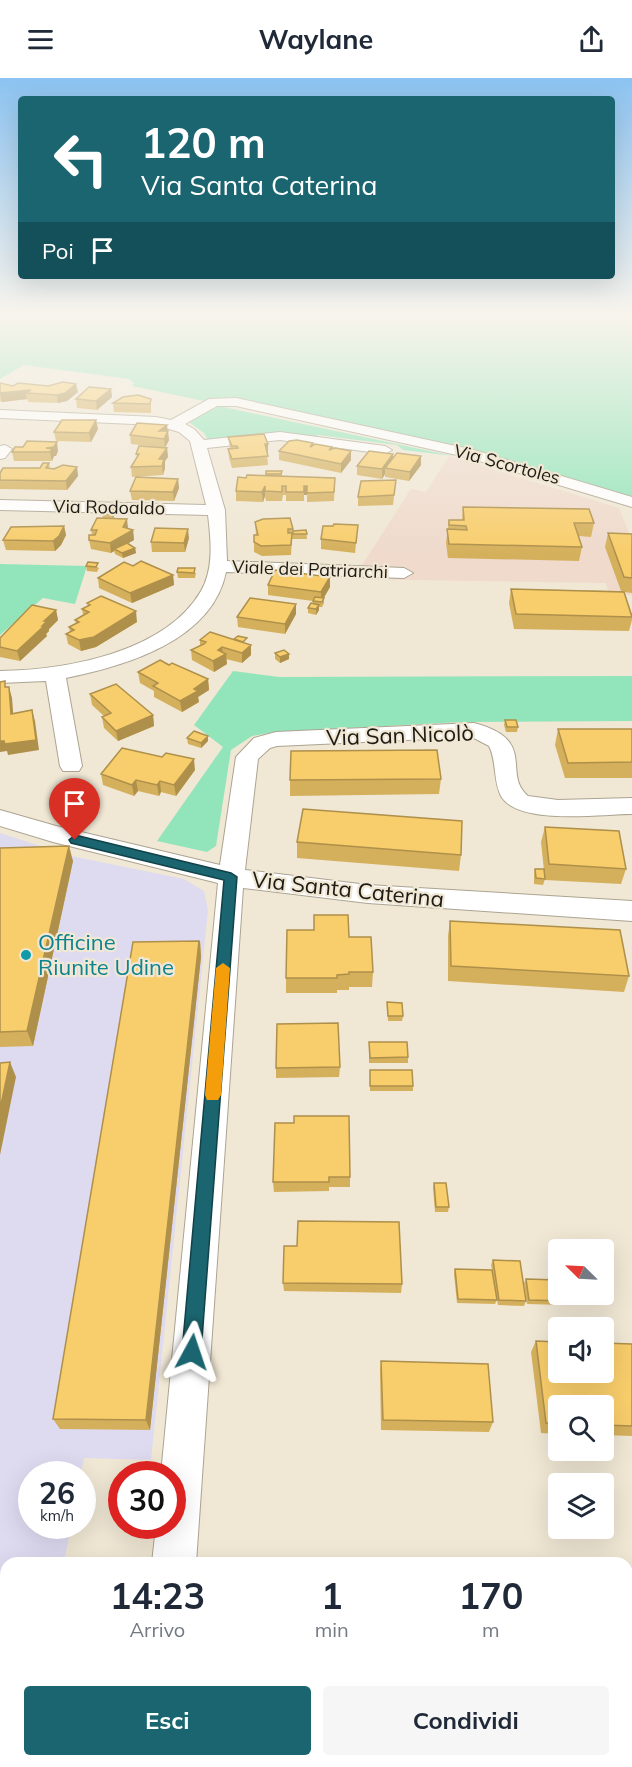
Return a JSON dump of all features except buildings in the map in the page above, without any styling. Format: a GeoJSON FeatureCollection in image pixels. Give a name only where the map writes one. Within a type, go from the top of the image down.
{"type":"FeatureCollection","features":[{"type":"Feature","properties":{"kind":"street","name":"Via Scortoles"},"geometry":{"type":"LineString","coordinates":[[174,424],[214,402],[236,402],[469,453],[632,502]]}},
{"type":"Feature","properties":{"kind":"street"},"geometry":{"type":"LineString","coordinates":[[0,414],[156,421],[174,424],[191,431],[199,445],[280,436],[391,451]]}},
{"type":"Feature","properties":{"kind":"street","name":"Viale dei Patriarchi"},"geometry":{"type":"LineString","coordinates":[[0,677],[55,673],[116,659],[159,640],[189,619],[211,591],[217,566],[218,510],[199,445]]}},
{"type":"Feature","properties":{"kind":"street","name":"Via Rodoaldo"},"geometry":{"type":"LineString","coordinates":[[0,505],[218,510]]}},
{"type":"Feature","properties":{"kind":"street","name":"Viale dei Patriarchi"},"geometry":{"type":"LineString","coordinates":[[217,566],[404,573]]}},
{"type":"Feature","properties":{"kind":"street"},"geometry":{"type":"LineString","coordinates":[[55,673],[71,766]]}},
{"type":"Feature","properties":{"kind":"street","name":"Via San Nicolò"},"geometry":{"type":"LineString","coordinates":[[231,877],[248,757],[253,749],[262,743],[276,739],[474,730],[486,732],[496,738],[501,746],[512,794],[518,800],[545,807],[632,806]]}},
{"type":"Feature","properties":{"kind":"street","name":"Via Santa Caterina"},"geometry":{"type":"LineString","coordinates":[[0,818],[53,834],[231,877],[368,894],[632,911]]}},
{"type":"Feature","properties":{"kind":"street"},"geometry":{"type":"LineString","coordinates":[[174,1557],[231,877]]}},
{"type":"Feature","properties":{"kind":"shaded area"},"geometry":{"type":"Polygon","coordinates":[[[449,456],[619,508],[632,540],[632,595],[609,594],[606,583],[353,579],[411,489],[426,492],[449,456]]]}},
{"type":"Feature","properties":{"kind":"shaded area"},"geometry":{"type":"Polygon","coordinates":[[[0,833],[71,856],[184,879],[204,891],[208,910],[151,1460],[84,1458],[83,1461],[18,1461],[18,1539],[69,1539],[65,1557],[0,1557],[0,833]]]}},
{"type":"Feature","properties":{"kind":"green space"},"geometry":{"type":"Polygon","coordinates":[[[184,397],[632,397],[632,497],[486,453],[233,398],[204,401],[184,397]]]}},
{"type":"Feature","properties":{"kind":"green space"},"geometry":{"type":"Polygon","coordinates":[[[219,406],[454,456],[403,450],[397,445],[318,435],[315,438],[208,441],[204,433],[189,422],[219,406]]]}},
{"type":"Feature","properties":{"kind":"green space"},"geometry":{"type":"Polygon","coordinates":[[[0,564],[87,566],[75,604],[43,598],[0,635],[0,564]]]}},
{"type":"Feature","properties":{"kind":"green space"},"geometry":{"type":"Polygon","coordinates":[[[233,671],[279,677],[632,676],[632,721],[461,722],[274,732],[252,736],[231,750],[216,846],[207,852],[157,841],[223,747],[194,725],[233,671]]]}},
{"type":"Feature","properties":{"kind":"slow traffic"},"geometry":{"type":"LineString","coordinates":[[213,1095],[223,968]]}},
{"type":"Feature","properties":{"kind":"place","name":"Officine Riunite Udine"},"geometry":{"type":"Point","coordinates":[26,955]}},
{"type":"Feature","properties":{"kind":"route"},"geometry":{"type":"LineString","coordinates":[[75,840],[231,877],[192,1352]]}}]}
